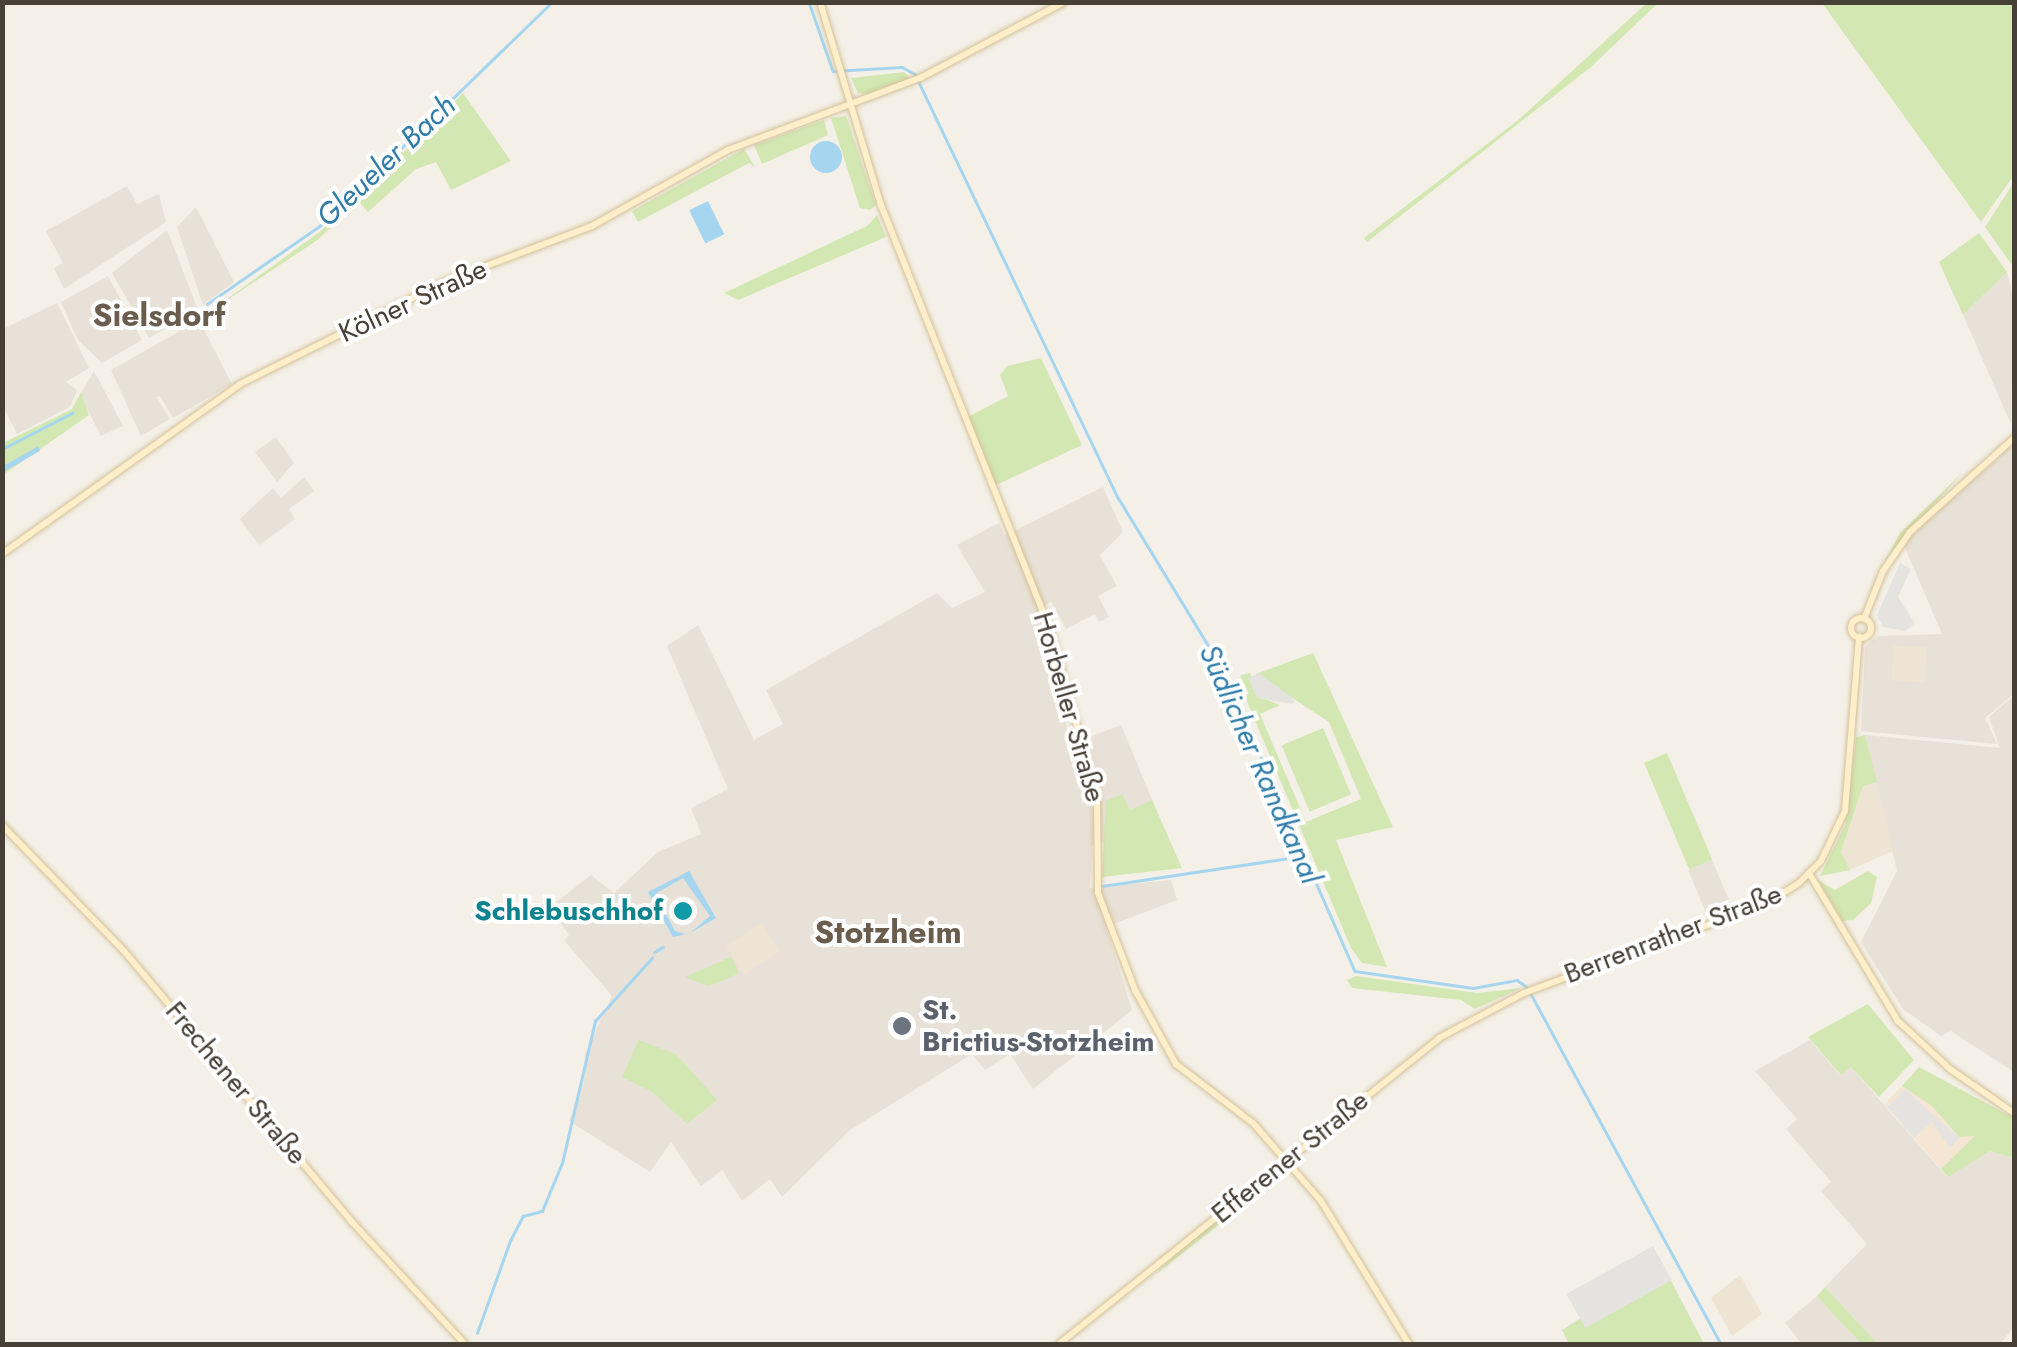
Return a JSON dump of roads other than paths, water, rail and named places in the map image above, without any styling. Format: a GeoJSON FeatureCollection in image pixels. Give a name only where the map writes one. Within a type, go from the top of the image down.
{"type":"FeatureCollection","features":[{"type":"Feature","properties":{"kind":"street","name":"Horbeller Straße"},"geometry":{"type":"LineString","coordinates":[[820,2],[882,205],[1051,632],[1097,799],[1098,893],[1135,990],[1168,1054],[1253,1123],[1348,1238],[1409,1344]]}},
{"type":"Feature","properties":{"kind":"street","name":"Kölner Straße"},"geometry":{"type":"LineString","coordinates":[[2,554],[240,384],[449,280],[592,226],[738,146],[922,78],[1064,2]]}},
{"type":"Feature","properties":{"kind":"street"},"geometry":{"type":"LineString","coordinates":[[2014,438],[1910,532],[1883,571],[1864,618],[1852,624],[1859,637],[1845,810],[1809,873],[1907,1031],[2014,1113]]}},
{"type":"Feature","properties":{"kind":"street"},"geometry":{"type":"LineString","coordinates":[[1859,637],[1870,630],[1864,618]]}},
{"type":"Feature","properties":{"kind":"street","name":"Frechener Straße"},"geometry":{"type":"LineString","coordinates":[[2,825],[124,951],[351,1221],[465,1344]]}},
{"type":"Feature","properties":{"kind":"street","name":"Berrenrather Straße"},"geometry":{"type":"LineString","coordinates":[[1534,989],[1767,903],[1809,873]]}},
{"type":"Feature","properties":{"kind":"street","name":"Efferener Straße"},"geometry":{"type":"LineString","coordinates":[[1058,1344],[1439,1038],[1534,989]]}},
{"type":"Feature","properties":{"kind":"water"},"geometry":{"type":"Polygon","coordinates":[[[826,141],[837,146],[842,157],[837,168],[826,173],[815,168],[810,157],[815,146],[826,141]]]}},
{"type":"Feature","properties":{"kind":"water"},"geometry":{"type":"Polygon","coordinates":[[[708,201],[724,234],[705,243],[689,210],[708,201]]]}},
{"type":"Feature","properties":{"kind":"water"},"geometry":{"type":"Polygon","coordinates":[[[689,871],[716,918],[690,933],[710,916],[683,878],[655,894],[675,931],[686,934],[673,937],[648,892],[689,871]]]}},
{"type":"Feature","properties":{"kind":"waterway","name":"Gleueler Bach"},"geometry":{"type":"LineString","coordinates":[[207,304],[324,223],[552,2]]}},
{"type":"Feature","properties":{"kind":"waterway","name":"Südlicher Randkanal"},"geometry":{"type":"LineString","coordinates":[[809,2],[833,71],[902,67],[915,74],[1119,499],[1221,666],[1355,971],[1473,988],[1517,980],[1527,987]]}},
{"type":"Feature","properties":{"kind":"waterway","name":"Gleueler Bach"},"geometry":{"type":"LineString","coordinates":[[2,449],[72,413]]}},
{"type":"Feature","properties":{"kind":"waterway"},"geometry":{"type":"LineString","coordinates":[[2,469],[37,449]]}},
{"type":"Feature","properties":{"kind":"waterway"},"geometry":{"type":"LineString","coordinates":[[1102,886],[1302,856]]}},
{"type":"Feature","properties":{"kind":"waterway"},"geometry":{"type":"LineString","coordinates":[[654,952],[663,947]]}},
{"type":"Feature","properties":{"kind":"waterway"},"geometry":{"type":"LineString","coordinates":[[477,1333],[510,1241],[523,1216],[542,1211],[562,1163],[595,1021],[652,958]]}},
{"type":"Feature","properties":{"kind":"waterway","name":"Südlicher Randkanal"},"geometry":{"type":"LineString","coordinates":[[1531,994],[1721,1344]]}},
{"type":"Feature","properties":{"kind":"place","name":"Schlebuschhof"},"geometry":{"type":"Point","coordinates":[683,911]}},
{"type":"Feature","properties":{"kind":"place","name":"St. Brictius-Stotzheim"},"geometry":{"type":"Point","coordinates":[902,1026]}},
{"type":"Feature","properties":{"kind":"district","name":"Sielsdorf"},"geometry":{"type":"Point","coordinates":[159,315]}},
{"type":"Feature","properties":{"kind":"district","name":"Stotzheim"},"geometry":{"type":"Point","coordinates":[888,932]}}]}
